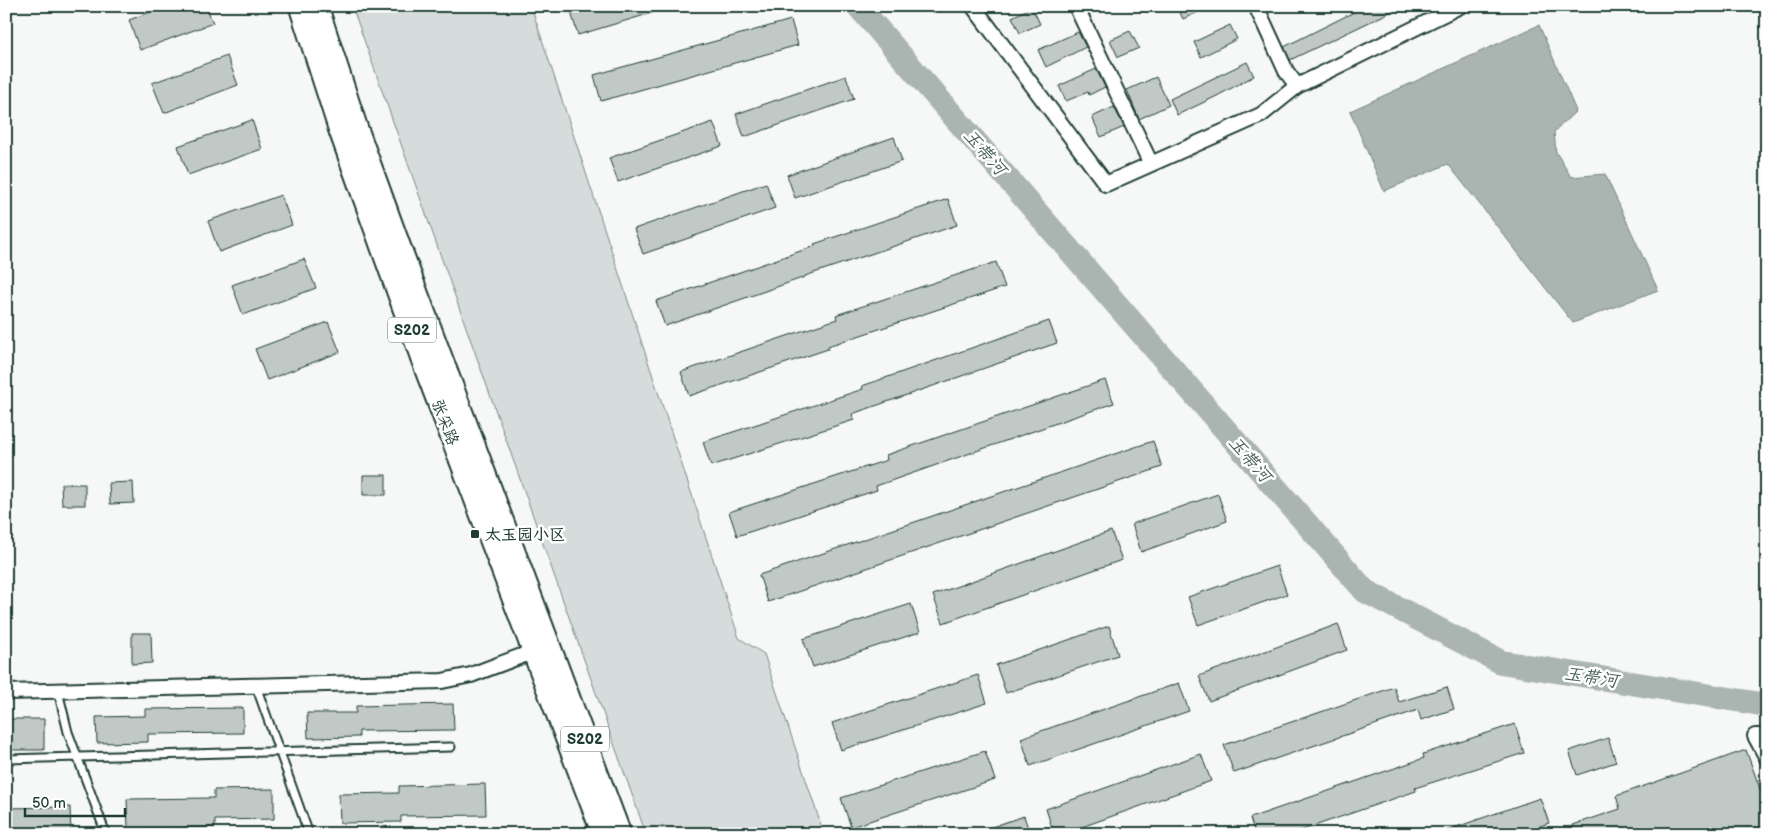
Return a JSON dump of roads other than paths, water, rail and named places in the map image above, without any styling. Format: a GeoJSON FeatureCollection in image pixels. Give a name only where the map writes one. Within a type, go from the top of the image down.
{"type":"FeatureCollection","features":[{"type":"Feature","properties":{"kind":"main road","name":"张采路"},"geometry":{"type":"LineString","coordinates":[[300,6],[340,131],[389,269],[541,648],[620,834]]}},
{"type":"Feature","properties":{"kind":"main road","name":"张采路"},"geometry":{"type":"LineString","coordinates":[[318,6],[356,126],[541,648],[603,834]]}},
{"type":"Feature","properties":{"kind":"street"},"geometry":{"type":"LineString","coordinates":[[973,6],[1106,184],[1261,115],[1297,86],[1460,6]]}},
{"type":"Feature","properties":{"kind":"street"},"geometry":{"type":"LineString","coordinates":[[1076,6],[1151,164]]}},
{"type":"Feature","properties":{"kind":"street"},"geometry":{"type":"LineString","coordinates":[[1256,6],[1286,71],[1297,86]]}},
{"type":"Feature","properties":{"kind":"street"},"geometry":{"type":"LineString","coordinates":[[6,692],[442,681],[472,674],[541,648]]}},
{"type":"Feature","properties":{"kind":"street"},"geometry":{"type":"LineString","coordinates":[[1767,736],[1755,736],[1767,758]]}},
{"type":"Feature","properties":{"kind":"lane"},"geometry":{"type":"LineString","coordinates":[[256,686],[309,834]]}},
{"type":"Feature","properties":{"kind":"lane"},"geometry":{"type":"LineString","coordinates":[[58,691],[68,732],[106,834]]}},
{"type":"Feature","properties":{"kind":"lane"},"geometry":{"type":"LineString","coordinates":[[6,759],[451,747]]}},
{"type":"Feature","properties":{"kind":"waterway","name":"玉带河"},"geometry":{"type":"LineString","coordinates":[[858,6],[1365,591],[1501,662],[1767,705]]}},
{"type":"Feature","properties":{"kind":"place","name":"太玉园小区"},"geometry":{"type":"Point","coordinates":[475,534]}}]}
